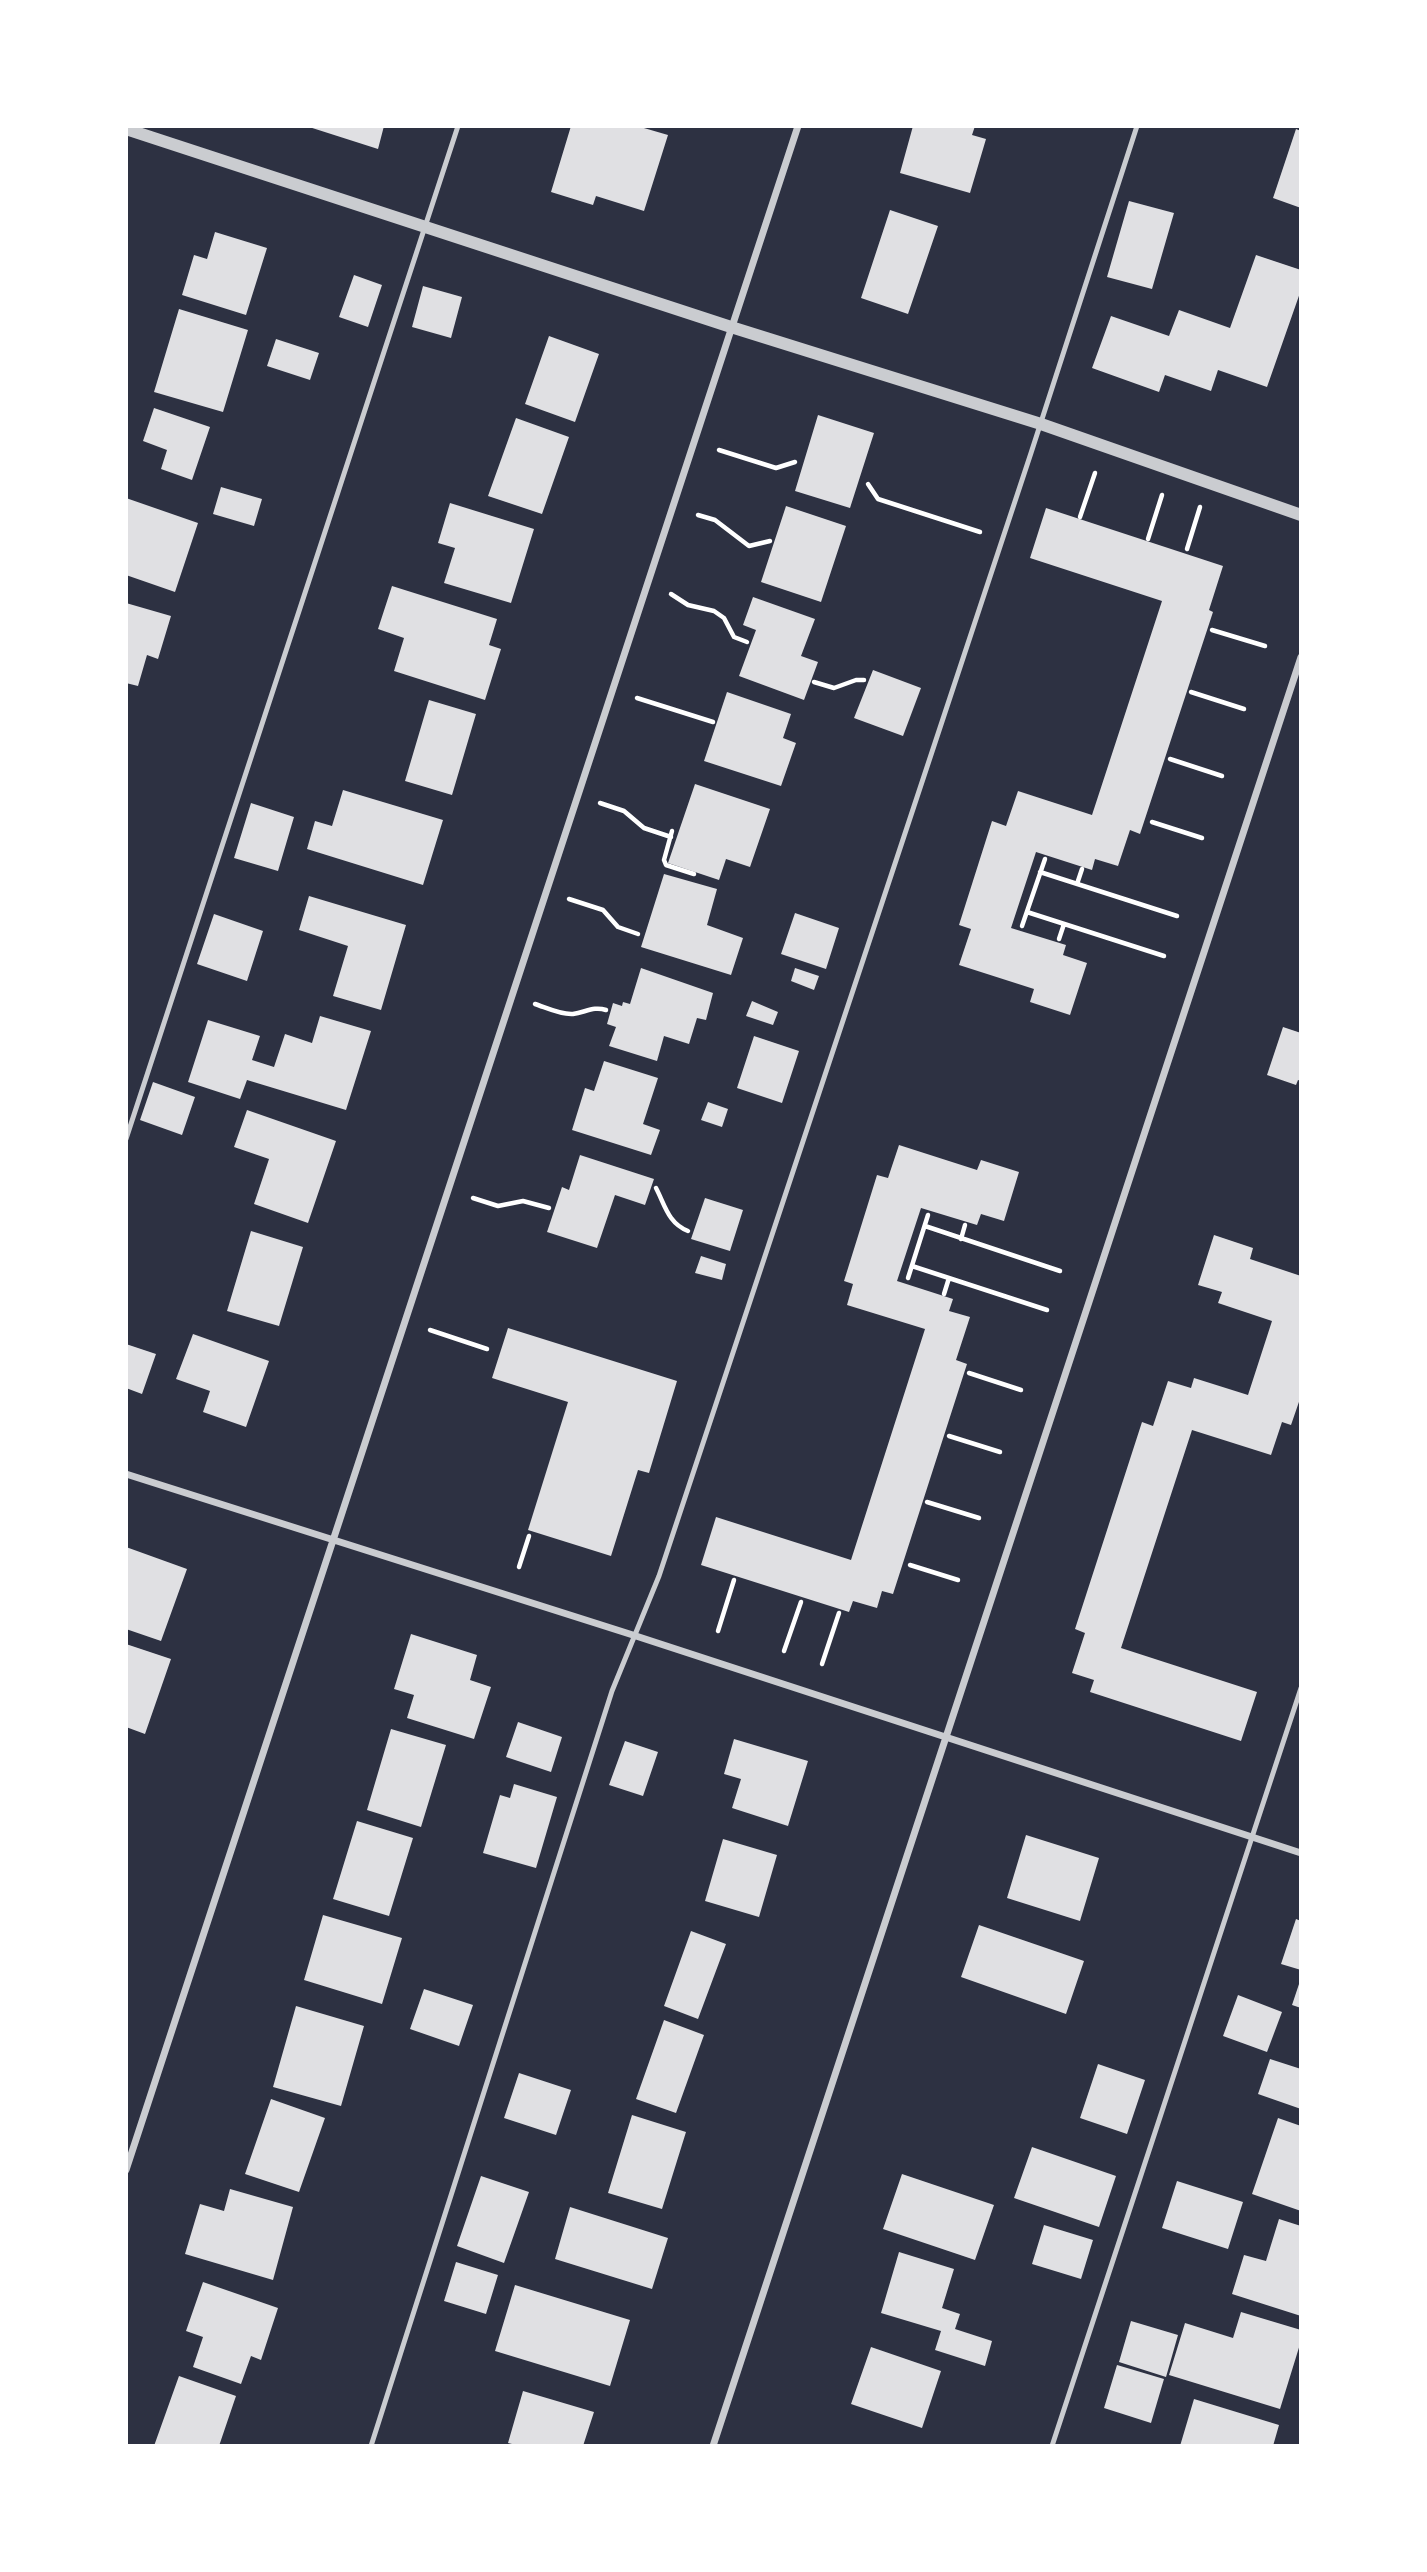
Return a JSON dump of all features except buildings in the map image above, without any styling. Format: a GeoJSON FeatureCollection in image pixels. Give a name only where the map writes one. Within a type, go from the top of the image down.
{"type":"FeatureCollection","features":[{"type":"Feature","properties":{"kind":"street"},"geometry":{"type":"LineString","coordinates":[[126,2171],[797,126]]}},
{"type":"Feature","properties":{"kind":"street"},"geometry":{"type":"LineString","coordinates":[[126,130],[731,327],[1041,424],[1301,515]]}},
{"type":"Feature","properties":{"kind":"street"},"geometry":{"type":"LineString","coordinates":[[713,2446],[1301,657]]}},
{"type":"Feature","properties":{"kind":"street"},"geometry":{"type":"LineString","coordinates":[[126,1474],[636,1636],[1301,1853]]}},
{"type":"Feature","properties":{"kind":"lane"},"geometry":{"type":"LineString","coordinates":[[126,1139],[458,126]]}},
{"type":"Feature","properties":{"kind":"lane"},"geometry":{"type":"LineString","coordinates":[[371,2446],[612,1691],[659,1576],[1041,424],[1137,126]]}},
{"type":"Feature","properties":{"kind":"lane"},"geometry":{"type":"LineString","coordinates":[[1052,2446],[1301,1688]]}},
{"type":"Feature","properties":{"kind":"path"},"geometry":{"type":"LineString","coordinates":[[719,450],[776,468],[795,462]]}},
{"type":"Feature","properties":{"kind":"path"},"geometry":{"type":"LineString","coordinates":[[1080,517],[1095,473]]}},
{"type":"Feature","properties":{"kind":"path"},"geometry":{"type":"LineString","coordinates":[[868,484],[878,499],[1003,539]]}},
{"type":"Feature","properties":{"kind":"path"},"geometry":{"type":"LineString","coordinates":[[1148,539],[1162,494]]}},
{"type":"Feature","properties":{"kind":"path"},"geometry":{"type":"LineString","coordinates":[[1187,550],[1200,507]]}},
{"type":"Feature","properties":{"kind":"path"},"geometry":{"type":"LineString","coordinates":[[696,514],[716,520],[749,546],[770,541]]}},
{"type":"Feature","properties":{"kind":"path"},"geometry":{"type":"LineString","coordinates":[[669,593],[688,605],[714,611],[724,618],[734,637],[747,642]]}},
{"type":"Feature","properties":{"kind":"path"},"geometry":{"type":"LineString","coordinates":[[1212,630],[1265,646]]}},
{"type":"Feature","properties":{"kind":"path"},"geometry":{"type":"LineString","coordinates":[[814,682],[834,688],[864,680]]}},
{"type":"Feature","properties":{"kind":"path"},"geometry":{"type":"LineString","coordinates":[[1191,692],[1244,709]]}},
{"type":"Feature","properties":{"kind":"path"},"geometry":{"type":"LineString","coordinates":[[634,697],[713,722]]}},
{"type":"Feature","properties":{"kind":"path"},"geometry":{"type":"LineString","coordinates":[[1170,759],[1223,776]]}},
{"type":"Feature","properties":{"kind":"path"},"geometry":{"type":"LineString","coordinates":[[600,803],[624,811],[645,828],[672,834],[664,860],[666,866],[694,874]]}},
{"type":"Feature","properties":{"kind":"path"},"geometry":{"type":"LineString","coordinates":[[1152,822],[1202,838]]}},
{"type":"Feature","properties":{"kind":"path"},"geometry":{"type":"LineString","coordinates":[[1022,926],[1045,859]]}},
{"type":"Feature","properties":{"kind":"path"},"geometry":{"type":"LineString","coordinates":[[1077,884],[1082,869]]}},
{"type":"Feature","properties":{"kind":"path"},"geometry":{"type":"LineString","coordinates":[[1040,872],[1177,916]]}},
{"type":"Feature","properties":{"kind":"path"},"geometry":{"type":"LineString","coordinates":[[569,899],[603,911],[618,927],[638,934]]}},
{"type":"Feature","properties":{"kind":"path"},"geometry":{"type":"LineString","coordinates":[[1027,912],[1164,956]]}},
{"type":"Feature","properties":{"kind":"path"},"geometry":{"type":"LineString","coordinates":[[1059,939],[1064,924]]}},
{"type":"Feature","properties":{"kind":"path"},"geometry":{"type":"LineString","coordinates":[[534,1004],[572,1014],[592,1008],[606,1010]]}},
{"type":"Feature","properties":{"kind":"path"},"geometry":{"type":"LineString","coordinates":[[656,1188],[665,1211],[674,1222],[688,1231]]}},
{"type":"Feature","properties":{"kind":"path"},"geometry":{"type":"LineString","coordinates":[[472,1198],[498,1206],[523,1201],[549,1208]]}},
{"type":"Feature","properties":{"kind":"path"},"geometry":{"type":"LineString","coordinates":[[908,1278],[928,1215]]}},
{"type":"Feature","properties":{"kind":"path"},"geometry":{"type":"LineString","coordinates":[[961,1239],[965,1225]]}},
{"type":"Feature","properties":{"kind":"path"},"geometry":{"type":"LineString","coordinates":[[925,1226],[1060,1271]]}},
{"type":"Feature","properties":{"kind":"path"},"geometry":{"type":"LineString","coordinates":[[912,1266],[1047,1310]]}},
{"type":"Feature","properties":{"kind":"path"},"geometry":{"type":"LineString","coordinates":[[943,1294],[949,1278]]}},
{"type":"Feature","properties":{"kind":"path"},"geometry":{"type":"LineString","coordinates":[[430,1330],[487,1349]]}},
{"type":"Feature","properties":{"kind":"path"},"geometry":{"type":"LineString","coordinates":[[969,1373],[1021,1390]]}},
{"type":"Feature","properties":{"kind":"path"},"geometry":{"type":"LineString","coordinates":[[949,1436],[1000,1452]]}},
{"type":"Feature","properties":{"kind":"path"},"geometry":{"type":"LineString","coordinates":[[927,1502],[979,1518]]}},
{"type":"Feature","properties":{"kind":"path"},"geometry":{"type":"LineString","coordinates":[[519,1567],[529,1536]]}},
{"type":"Feature","properties":{"kind":"path"},"geometry":{"type":"LineString","coordinates":[[910,1565],[958,1580]]}},
{"type":"Feature","properties":{"kind":"path"},"geometry":{"type":"LineString","coordinates":[[718,1631],[734,1580]]}},
{"type":"Feature","properties":{"kind":"path"},"geometry":{"type":"LineString","coordinates":[[784,1651],[801,1602]]}},
{"type":"Feature","properties":{"kind":"path"},"geometry":{"type":"LineString","coordinates":[[822,1664],[839,1613]]}}]}
